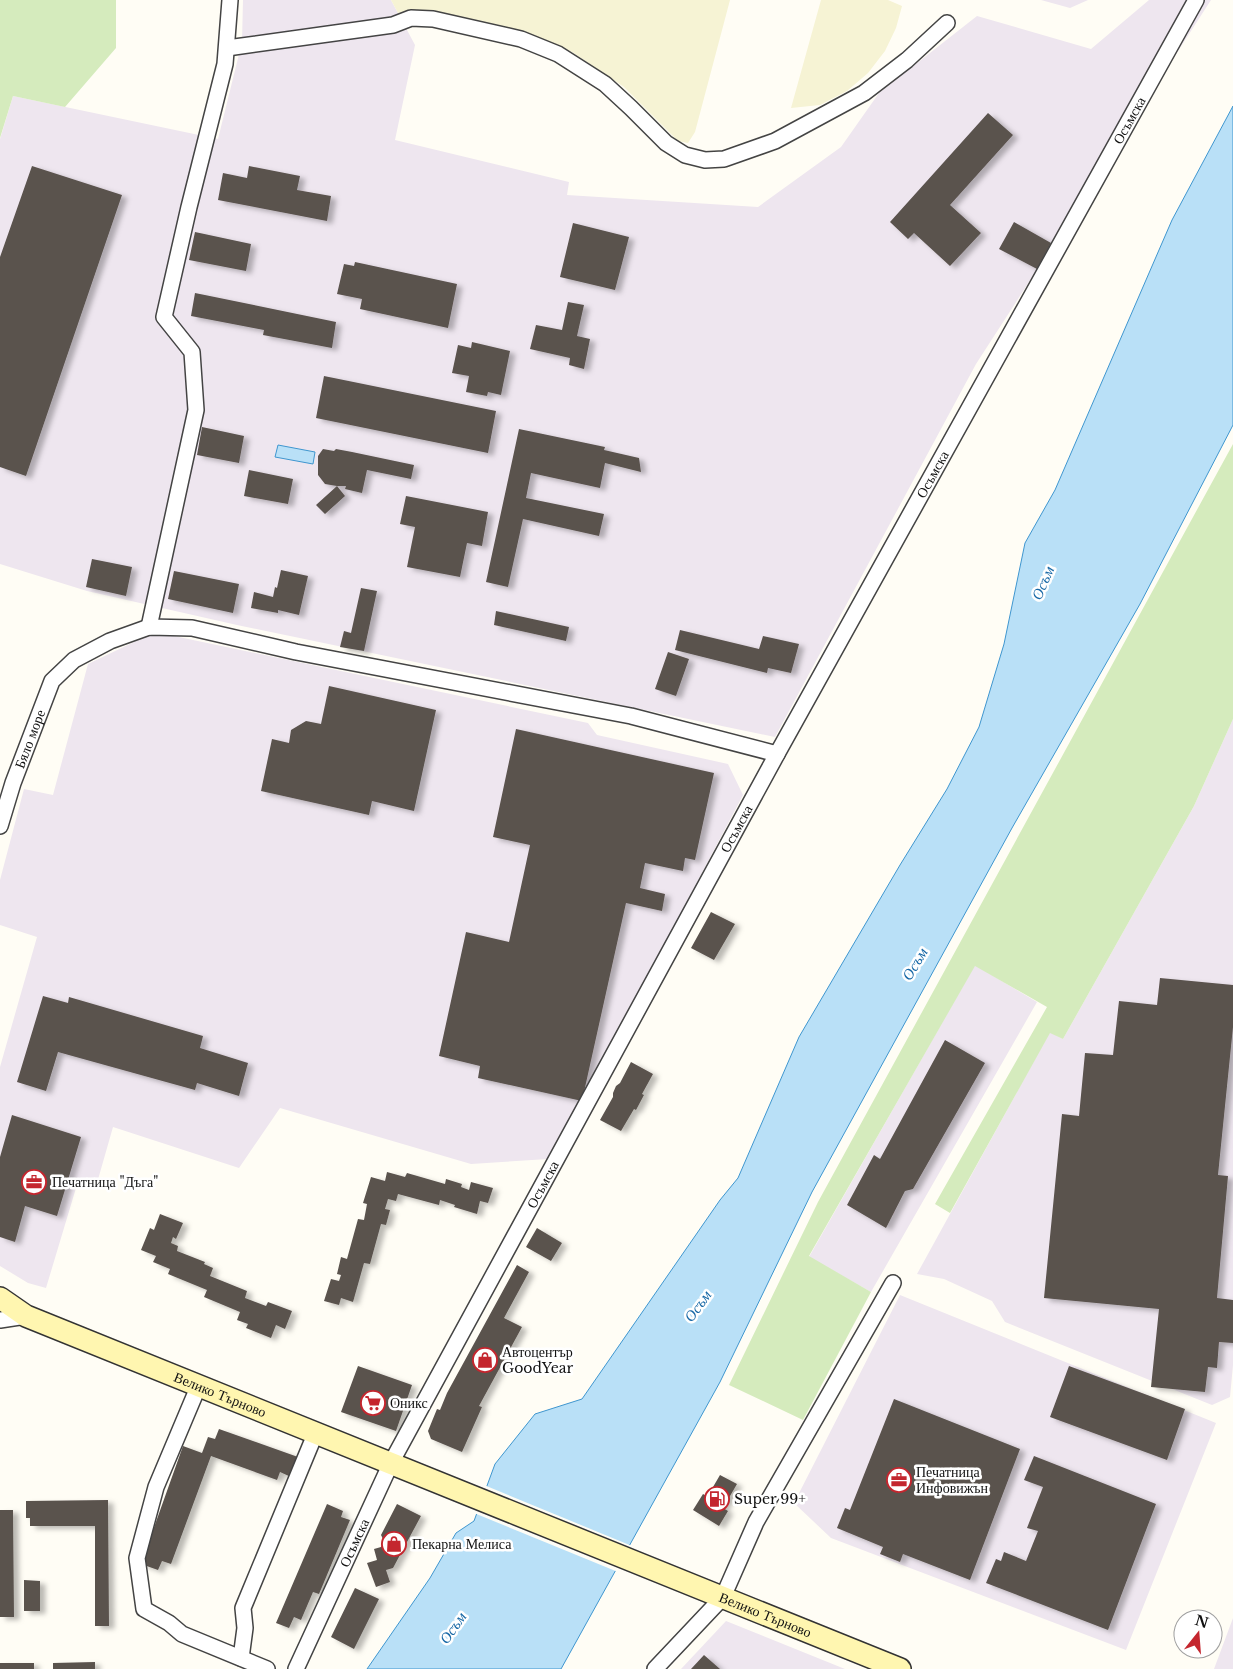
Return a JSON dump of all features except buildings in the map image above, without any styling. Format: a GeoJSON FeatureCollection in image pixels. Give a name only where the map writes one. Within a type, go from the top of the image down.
{"type":"FeatureCollection","features":[{"type":"Feature","properties":{"kind":"street"},"geometry":{"type":"LineString","coordinates":[[230,0],[225,64],[164,317],[192,352],[196,410],[149,627],[192,628],[296,652],[631,716],[777,754]]}},
{"type":"Feature","properties":{"kind":"street","name":"Осъмска"},"geometry":{"type":"LineString","coordinates":[[296,1669],[391,1463],[777,754],[1196,0]]}},
{"type":"Feature","properties":{"kind":"street"},"geometry":{"type":"LineString","coordinates":[[226,48],[393,26],[412,18],[433,20],[521,39],[558,54],[605,84],[666,143],[685,155],[705,160],[724,159],[775,141],[864,93],[907,60],[947,23]]}},
{"type":"Feature","properties":{"kind":"street","name":"Бяло море"},"geometry":{"type":"LineString","coordinates":[[0,826],[13,783],[52,681],[74,660],[110,641],[149,627]]}},
{"type":"Feature","properties":{"kind":"street"},"geometry":{"type":"LineString","coordinates":[[655,1669],[722,1597],[756,1522],[893,1283]]}},
{"type":"Feature","properties":{"kind":"street","name":"Велико Търново"},"geometry":{"type":"LineString","coordinates":[[0,1298],[26,1316],[900,1669]]}},
{"type":"Feature","properties":{"kind":"street"},"geometry":{"type":"LineString","coordinates":[[0,1320],[26,1316]]}},
{"type":"Feature","properties":{"kind":"street"},"geometry":{"type":"LineString","coordinates":[[199,1385],[156,1487],[137,1558],[144,1609],[169,1623],[182,1634],[266,1669]]}},
{"type":"Feature","properties":{"kind":"street"},"geometry":{"type":"LineString","coordinates":[[241,1658],[245,1628],[243,1608],[316,1432]]}},
{"type":"Feature","properties":{"kind":"shaded area"},"geometry":{"type":"Polygon","coordinates":[[[243,0],[391,0],[415,45],[395,140],[569,182],[567,195],[758,207],[841,147],[879,93],[977,16],[1091,49],[1149,0],[1211,0],[976,364],[775,737],[237,625],[87,591],[0,564],[0,139],[13,96],[218,139],[242,42],[243,0]]]}},
{"type":"Feature","properties":{"kind":"shaded area"},"geometry":{"type":"Polygon","coordinates":[[[391,0],[730,0],[695,132],[688,143],[678,141],[624,87],[572,52],[534,35],[453,16],[417,11],[398,13],[391,0]]]}},
{"type":"Feature","properties":{"kind":"shaded area"},"geometry":{"type":"Polygon","coordinates":[[[821,0],[888,0],[902,6],[896,28],[885,51],[868,73],[847,91],[820,105],[791,108],[821,0]]]}},
{"type":"Feature","properties":{"kind":"shaded area"},"geometry":{"type":"Polygon","coordinates":[[[1041,0],[1088,0],[1070,8],[1041,0]]]}},
{"type":"Feature","properties":{"kind":"shaded area"},"geometry":{"type":"Polygon","coordinates":[[[155,632],[588,723],[597,735],[728,764],[743,795],[582,1101],[548,1159],[471,1164],[280,1108],[239,1168],[113,1127],[97,1183],[79,1178],[46,1288],[28,1283],[0,1266],[0,1067],[37,937],[0,925],[0,880],[24,789],[53,795],[88,664],[155,632]]]}},
{"type":"Feature","properties":{"kind":"shaded area"},"geometry":{"type":"Polygon","coordinates":[[[1233,719],[1233,1365],[1230,1397],[1212,1405],[1005,1322],[992,1301],[944,1279],[917,1274],[1050,1032],[1063,1039],[1194,806],[1233,719]]]}},
{"type":"Feature","properties":{"kind":"shaded area"},"geometry":{"type":"Polygon","coordinates":[[[975,965],[1037,1002],[871,1292],[809,1257],[975,965]]]}},
{"type":"Feature","properties":{"kind":"shaded area"},"geometry":{"type":"Polygon","coordinates":[[[900,1295],[1216,1423],[1126,1650],[831,1538],[794,1503],[900,1295]]]}},
{"type":"Feature","properties":{"kind":"shaded area"},"geometry":{"type":"Polygon","coordinates":[[[1233,1618],[1233,1669],[1214,1669],[1218,1659],[1223,1659],[1223,1645],[1233,1618]]]}},
{"type":"Feature","properties":{"kind":"shaded area"},"geometry":{"type":"Polygon","coordinates":[[[726,1621],[845,1669],[681,1669],[726,1621]]]}},
{"type":"Feature","properties":{"kind":"green space"},"geometry":{"type":"Polygon","coordinates":[[[0,0],[116,0],[116,48],[65,107],[13,96],[0,138],[0,0]]]}},
{"type":"Feature","properties":{"kind":"green space"},"geometry":{"type":"Polygon","coordinates":[[[1233,444],[1233,719],[1194,806],[1063,1039],[1050,1033],[950,1213],[935,1204],[1047,1007],[975,966],[809,1256],[871,1292],[803,1420],[729,1385],[818,1202],[1233,444]]]}},
{"type":"Feature","properties":{"kind":"water","name":"Осъм"},"geometry":{"type":"Polygon","coordinates":[[[1233,106],[1233,425],[1140,604],[1012,828],[812,1192],[720,1382],[561,1669],[367,1669],[430,1578],[456,1533],[474,1521],[495,1464],[535,1414],[582,1399],[720,1200],[738,1178],[799,1037],[947,789],[979,727],[1004,644],[1025,543],[1055,490],[1172,220],[1233,106]]]}},
{"type":"Feature","properties":{"kind":"water"},"geometry":{"type":"Polygon","coordinates":[[[278,445],[315,452],[313,464],[275,457],[278,445]]]}},
{"type":"Feature","properties":{"kind":"pier"},"geometry":{"type":"Polygon","coordinates":[[[484,1485],[632,1546],[618,1572],[474,1513],[484,1485]]]}},
{"type":"Feature","properties":{"kind":"place","name":"Печатница \"Дъга\""},"geometry":{"type":"Point","coordinates":[34,1182]}},
{"type":"Feature","properties":{"kind":"place","name":"Автоцентър GoodYear"},"geometry":{"type":"Point","coordinates":[485,1360]}},
{"type":"Feature","properties":{"kind":"place","name":"Оникс"},"geometry":{"type":"Point","coordinates":[373,1403]}},
{"type":"Feature","properties":{"kind":"place","name":"Печатница Инфовижън"},"geometry":{"type":"Point","coordinates":[899,1480]}},
{"type":"Feature","properties":{"kind":"place","name":"Super 99+"},"geometry":{"type":"Point","coordinates":[717,1499]}},
{"type":"Feature","properties":{"kind":"place","name":"Пекарна Мелиса"},"geometry":{"type":"Point","coordinates":[394,1544]}}]}
